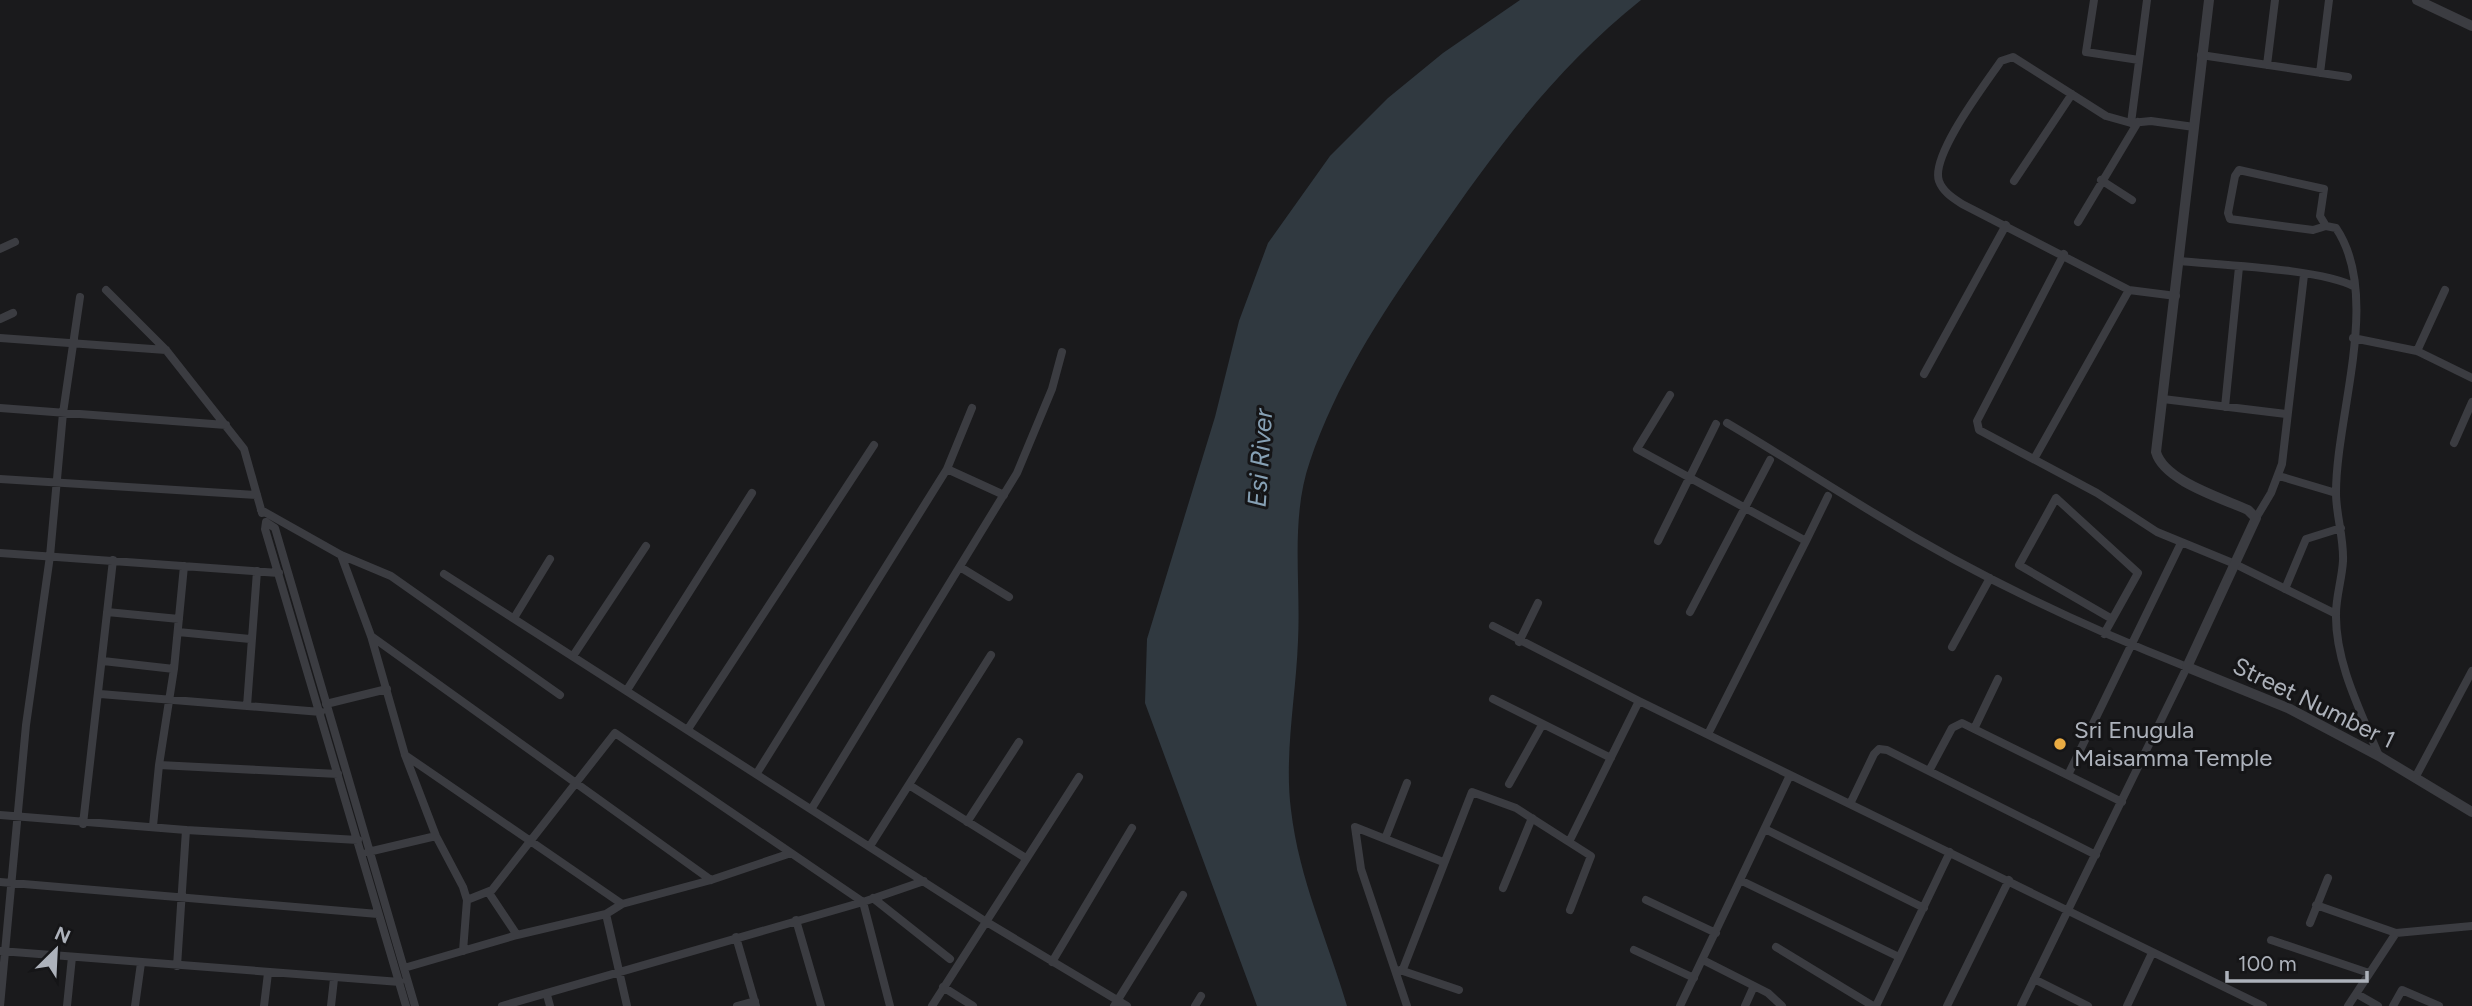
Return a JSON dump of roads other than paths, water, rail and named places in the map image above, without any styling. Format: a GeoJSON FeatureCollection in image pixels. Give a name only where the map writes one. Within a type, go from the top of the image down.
{"type":"FeatureCollection","features":[{"type":"Feature","properties":{"kind":"street"},"geometry":{"type":"LineString","coordinates":[[2094,0],[2086,52],[2139,60]]}},
{"type":"Feature","properties":{"kind":"street"},"geometry":{"type":"LineString","coordinates":[[2078,222],[2134,122],[2147,0]]}},
{"type":"Feature","properties":{"kind":"street"},"geometry":{"type":"LineString","coordinates":[[2209,0],[2156,452],[2160,464],[2170,474],[2248,510],[2256,518]]}},
{"type":"Feature","properties":{"kind":"street"},"geometry":{"type":"LineString","coordinates":[[2267,65],[2275,0]]}},
{"type":"Feature","properties":{"kind":"street"},"geometry":{"type":"LineString","coordinates":[[2320,73],[2329,0]]}},
{"type":"Feature","properties":{"kind":"street"},"geometry":{"type":"LineString","coordinates":[[2417,0],[2472,26]]}},
{"type":"Feature","properties":{"kind":"street"},"geometry":{"type":"LineString","coordinates":[[2201,55],[2348,77]]}},
{"type":"Feature","properties":{"kind":"street"},"geometry":{"type":"LineString","coordinates":[[2176,296],[2129,290],[1948,195],[1938,180],[1938,166],[1947,145],[2001,61],[2007,57],[2014,57],[2106,116],[2134,122],[2194,127]]}},
{"type":"Feature","properties":{"kind":"street"},"geometry":{"type":"LineString","coordinates":[[2014,181],[2072,94]]}},
{"type":"Feature","properties":{"kind":"street"},"geometry":{"type":"LineString","coordinates":[[2326,226],[2320,216],[2324,189],[2319,185],[2239,170],[2235,176],[2228,213],[2230,219],[2313,230],[2326,226],[2336,228],[2352,261],[2358,295],[2336,493],[2343,561],[2336,614],[2352,689],[2379,755]]}},
{"type":"Feature","properties":{"kind":"street"},"geometry":{"type":"LineString","coordinates":[[2101,180],[2132,200]]}},
{"type":"Feature","properties":{"kind":"street"},"geometry":{"type":"LineString","coordinates":[[1924,374],[2006,225]]}},
{"type":"Feature","properties":{"kind":"street"},"geometry":{"type":"LineString","coordinates":[[0,249],[15,242]]}},
{"type":"Feature","properties":{"kind":"street"},"geometry":{"type":"LineString","coordinates":[[2064,254],[1977,421],[1979,430],[2034,458],[2181,543],[2235,564],[2336,614]]}},
{"type":"Feature","properties":{"kind":"street"},"geometry":{"type":"LineString","coordinates":[[2180,261],[2304,275],[2345,282],[2355,287]]}},
{"type":"Feature","properties":{"kind":"street"},"geometry":{"type":"LineString","coordinates":[[2225,407],[2239,267]]}},
{"type":"Feature","properties":{"kind":"street"},"geometry":{"type":"LineString","coordinates":[[2021,1006],[2122,802],[2256,518],[2279,476],[2304,275]]}},
{"type":"Feature","properties":{"kind":"street"},"geometry":{"type":"LineString","coordinates":[[106,290],[166,350],[244,449],[266,522],[265,529],[406,1006]]}},
{"type":"Feature","properties":{"kind":"street"},"geometry":{"type":"LineString","coordinates":[[2034,458],[2129,290]]}},
{"type":"Feature","properties":{"kind":"street"},"geometry":{"type":"LineString","coordinates":[[2417,351],[2445,290]]}},
{"type":"Feature","properties":{"kind":"street"},"geometry":{"type":"LineString","coordinates":[[0,1006],[5,883],[17,817],[26,725],[50,556],[63,413],[79,297]]}},
{"type":"Feature","properties":{"kind":"street"},"geometry":{"type":"LineString","coordinates":[[0,319],[13,313]]}},
{"type":"Feature","properties":{"kind":"street"},"geometry":{"type":"LineString","coordinates":[[0,338],[166,350]]}},
{"type":"Feature","properties":{"kind":"street"},"geometry":{"type":"LineString","coordinates":[[2353,338],[2417,351],[2472,378]]}},
{"type":"Feature","properties":{"kind":"street"},"geometry":{"type":"LineString","coordinates":[[812,808],[1017,473],[1052,389],[1062,352]]}},
{"type":"Feature","properties":{"kind":"street"},"geometry":{"type":"LineString","coordinates":[[1670,395],[1637,449],[1805,541]]}},
{"type":"Feature","properties":{"kind":"street"},"geometry":{"type":"LineString","coordinates":[[2163,399],[2286,414]]}},
{"type":"Feature","properties":{"kind":"street"},"geometry":{"type":"LineString","coordinates":[[2454,443],[2472,402]]}},
{"type":"Feature","properties":{"kind":"street"},"geometry":{"type":"LineString","coordinates":[[0,408],[226,425]]}},
{"type":"Feature","properties":{"kind":"street"},"geometry":{"type":"LineString","coordinates":[[757,773],[947,469],[972,408]]}},
{"type":"Feature","properties":{"kind":"street","name":"Street Number 1"},"geometry":{"type":"LineString","coordinates":[[1727,423],[1875,514],[1990,578],[2104,634],[2290,709],[2471,807]]}},
{"type":"Feature","properties":{"kind":"street"},"geometry":{"type":"LineString","coordinates":[[1658,541],[1716,425]]}},
{"type":"Feature","properties":{"kind":"street"},"geometry":{"type":"LineString","coordinates":[[688,729],[874,445]]}},
{"type":"Feature","properties":{"kind":"street"},"geometry":{"type":"LineString","coordinates":[[1690,612],[1770,460]]}},
{"type":"Feature","properties":{"kind":"street"},"geometry":{"type":"LineString","coordinates":[[947,469],[1004,495]]}},
{"type":"Feature","properties":{"kind":"street"},"geometry":{"type":"LineString","coordinates":[[2279,476],[2336,493]]}},
{"type":"Feature","properties":{"kind":"street"},"geometry":{"type":"LineString","coordinates":[[0,479],[257,495]]}},
{"type":"Feature","properties":{"kind":"street"},"geometry":{"type":"LineString","coordinates":[[627,690],[752,493]]}},
{"type":"Feature","properties":{"kind":"street"},"geometry":{"type":"LineString","coordinates":[[1708,734],[1828,496]]}},
{"type":"Feature","properties":{"kind":"street"},"geometry":{"type":"LineString","coordinates":[[2104,634],[2138,573],[2056,498],[2019,565],[2112,619]]}},
{"type":"Feature","properties":{"kind":"street"},"geometry":{"type":"LineString","coordinates":[[261,510],[341,555],[391,576],[422,595],[560,695]]}},
{"type":"Feature","properties":{"kind":"street"},"geometry":{"type":"LineString","coordinates":[[266,522],[275,528],[415,1006]]}},
{"type":"Feature","properties":{"kind":"street"},"geometry":{"type":"LineString","coordinates":[[2285,589],[2306,539],[2341,528]]}},
{"type":"Feature","properties":{"kind":"street"},"geometry":{"type":"LineString","coordinates":[[2068,775],[2181,543]]}},
{"type":"Feature","properties":{"kind":"street"},"geometry":{"type":"LineString","coordinates":[[573,656],[646,546]]}},
{"type":"Feature","properties":{"kind":"street"},"geometry":{"type":"LineString","coordinates":[[0,553],[279,573]]}},
{"type":"Feature","properties":{"kind":"street"},"geometry":{"type":"LineString","coordinates":[[341,555],[371,636],[405,755],[436,836],[467,900],[463,951]]}},
{"type":"Feature","properties":{"kind":"street"},"geometry":{"type":"LineString","coordinates":[[514,618],[550,559]]}},
{"type":"Feature","properties":{"kind":"street"},"geometry":{"type":"LineString","coordinates":[[83,824],[100,694],[113,560]]}},
{"type":"Feature","properties":{"kind":"street"},"geometry":{"type":"LineString","coordinates":[[153,826],[159,765],[174,669],[184,566]]}},
{"type":"Feature","properties":{"kind":"street"},"geometry":{"type":"LineString","coordinates":[[960,567],[1009,597]]}},
{"type":"Feature","properties":{"kind":"street"},"geometry":{"type":"LineString","coordinates":[[247,706],[257,571]]}},
{"type":"Feature","properties":{"kind":"street"},"geometry":{"type":"LineString","coordinates":[[444,574],[985,921],[1116,1003],[1127,1006]]}},
{"type":"Feature","properties":{"kind":"street"},"geometry":{"type":"LineString","coordinates":[[1952,647],[1990,578]]}},
{"type":"Feature","properties":{"kind":"street"},"geometry":{"type":"LineString","coordinates":[[1519,642],[1538,603]]}},
{"type":"Feature","properties":{"kind":"street"},"geometry":{"type":"LineString","coordinates":[[107,612],[179,619]]}},
{"type":"Feature","properties":{"kind":"street"},"geometry":{"type":"LineString","coordinates":[[1493,626],[1519,642],[2263,1006]]}},
{"type":"Feature","properties":{"kind":"street"},"geometry":{"type":"LineString","coordinates":[[178,632],[250,639]]}},
{"type":"Feature","properties":{"kind":"street"},"geometry":{"type":"LineString","coordinates":[[371,636],[573,784],[710,880]]}},
{"type":"Feature","properties":{"kind":"street"},"geometry":{"type":"LineString","coordinates":[[870,846],[991,655]]}},
{"type":"Feature","properties":{"kind":"street"},"geometry":{"type":"LineString","coordinates":[[103,661],[174,669]]}},
{"type":"Feature","properties":{"kind":"street"},"geometry":{"type":"LineString","coordinates":[[2415,778],[2472,671]]}},
{"type":"Feature","properties":{"kind":"street"},"geometry":{"type":"LineString","coordinates":[[1974,729],[1998,679]]}},
{"type":"Feature","properties":{"kind":"street"},"geometry":{"type":"LineString","coordinates":[[326,704],[387,689]]}},
{"type":"Feature","properties":{"kind":"street"},"geometry":{"type":"LineString","coordinates":[[100,694],[321,712]]}},
{"type":"Feature","properties":{"kind":"street"},"geometry":{"type":"LineString","coordinates":[[1493,699],[1611,758]]}},
{"type":"Feature","properties":{"kind":"street"},"geometry":{"type":"LineString","coordinates":[[1569,842],[1639,701]]}},
{"type":"Feature","properties":{"kind":"street"},"geometry":{"type":"LineString","coordinates":[[1929,771],[1956,723],[1974,729],[2122,802]]}},
{"type":"Feature","properties":{"kind":"street"},"geometry":{"type":"LineString","coordinates":[[1509,784],[1542,725]]}},
{"type":"Feature","properties":{"kind":"street"},"geometry":{"type":"LineString","coordinates":[[467,900],[488,892],[615,733],[863,902],[890,1006]]}},
{"type":"Feature","properties":{"kind":"street"},"geometry":{"type":"LineString","coordinates":[[967,822],[1019,742]]}},
{"type":"Feature","properties":{"kind":"street"},"geometry":{"type":"LineString","coordinates":[[1850,804],[1879,749],[1929,771],[2096,855]]}},
{"type":"Feature","properties":{"kind":"street"},"geometry":{"type":"LineString","coordinates":[[405,755],[622,904]]}},
{"type":"Feature","properties":{"kind":"street"},"geometry":{"type":"LineString","coordinates":[[159,765],[338,774]]}},
{"type":"Feature","properties":{"kind":"street"},"geometry":{"type":"LineString","coordinates":[[1680,1006],[1742,881],[1790,775]]}},
{"type":"Feature","properties":{"kind":"street"},"geometry":{"type":"LineString","coordinates":[[932,1006],[1024,857],[1079,776]]}},
{"type":"Feature","properties":{"kind":"street"},"geometry":{"type":"LineString","coordinates":[[1385,839],[1407,783]]}},
{"type":"Feature","properties":{"kind":"street"},"geometry":{"type":"LineString","coordinates":[[909,785],[1024,857]]}},
{"type":"Feature","properties":{"kind":"street"},"geometry":{"type":"LineString","coordinates":[[1399,970],[1472,792],[1516,808],[1591,856],[1570,910]]}},
{"type":"Feature","properties":{"kind":"street"},"geometry":{"type":"LineString","coordinates":[[0,815],[83,824],[358,840]]}},
{"type":"Feature","properties":{"kind":"street"},"geometry":{"type":"LineString","coordinates":[[1503,888],[1532,818]]}},
{"type":"Feature","properties":{"kind":"street"},"geometry":{"type":"LineString","coordinates":[[1407,1006],[1399,970],[1361,869],[1355,827],[1443,862]]}},
{"type":"Feature","properties":{"kind":"street"},"geometry":{"type":"LineString","coordinates":[[1052,962],[1132,828]]}},
{"type":"Feature","properties":{"kind":"street"},"geometry":{"type":"LineString","coordinates":[[1765,829],[1924,908]]}},
{"type":"Feature","properties":{"kind":"street"},"geometry":{"type":"LineString","coordinates":[[177,965],[186,830]]}},
{"type":"Feature","properties":{"kind":"street"},"geometry":{"type":"LineString","coordinates":[[368,852],[436,836]]}},
{"type":"Feature","properties":{"kind":"street"},"geometry":{"type":"LineString","coordinates":[[1776,947],[1874,1006],[1950,852]]}},
{"type":"Feature","properties":{"kind":"street"},"geometry":{"type":"LineString","coordinates":[[404,968],[517,934],[606,914],[622,904],[710,880],[791,853]]}},
{"type":"Feature","properties":{"kind":"street"},"geometry":{"type":"LineString","coordinates":[[2310,923],[2328,878]]}},
{"type":"Feature","properties":{"kind":"street"},"geometry":{"type":"LineString","coordinates":[[1947,1006],[2009,880]]}},
{"type":"Feature","properties":{"kind":"street"},"geometry":{"type":"LineString","coordinates":[[502,1006],[863,902],[924,881]]}},
{"type":"Feature","properties":{"kind":"street"},"geometry":{"type":"LineString","coordinates":[[1742,881],[1899,957]]}},
{"type":"Feature","properties":{"kind":"street"},"geometry":{"type":"LineString","coordinates":[[5,883],[379,914]]}},
{"type":"Feature","properties":{"kind":"street"},"geometry":{"type":"LineString","coordinates":[[488,892],[517,934]]}},
{"type":"Feature","properties":{"kind":"street"},"geometry":{"type":"LineString","coordinates":[[1116,1003],[1183,895]]}},
{"type":"Feature","properties":{"kind":"street"},"geometry":{"type":"LineString","coordinates":[[873,898],[950,959]]}},
{"type":"Feature","properties":{"kind":"street"},"geometry":{"type":"LineString","coordinates":[[1646,900],[1716,933]]}},
{"type":"Feature","properties":{"kind":"street"},"geometry":{"type":"LineString","coordinates":[[2316,905],[2396,933],[2472,926]]}},
{"type":"Feature","properties":{"kind":"street"},"geometry":{"type":"LineString","coordinates":[[606,914],[627,1006]]}},
{"type":"Feature","properties":{"kind":"street"},"geometry":{"type":"LineString","coordinates":[[796,920],[821,1006]]}},
{"type":"Feature","properties":{"kind":"street"},"geometry":{"type":"LineString","coordinates":[[2348,1006],[2396,933]]}},
{"type":"Feature","properties":{"kind":"street"},"geometry":{"type":"LineString","coordinates":[[736,937],[756,1004],[737,1006]]}},
{"type":"Feature","properties":{"kind":"street"},"geometry":{"type":"LineString","coordinates":[[2271,940],[2369,973]]}},
{"type":"Feature","properties":{"kind":"street"},"geometry":{"type":"LineString","coordinates":[[1634,950],[1694,978]]}},
{"type":"Feature","properties":{"kind":"street"},"geometry":{"type":"LineString","coordinates":[[3,951],[334,979],[400,982]]}},
{"type":"Feature","properties":{"kind":"street"},"geometry":{"type":"LineString","coordinates":[[2127,1006],[2152,953]]}},
{"type":"Feature","properties":{"kind":"street"},"geometry":{"type":"LineString","coordinates":[[67,1006],[72,957]]}},
{"type":"Feature","properties":{"kind":"street"},"geometry":{"type":"LineString","coordinates":[[1703,960],[1755,986],[1777,999],[1782,1006]]}},
{"type":"Feature","properties":{"kind":"street"},"geometry":{"type":"LineString","coordinates":[[135,1006],[141,962]]}},
{"type":"Feature","properties":{"kind":"street"},"geometry":{"type":"LineString","coordinates":[[1399,970],[1459,990]]}},
{"type":"Feature","properties":{"kind":"street"},"geometry":{"type":"LineString","coordinates":[[264,1006],[268,973]]}},
{"type":"Feature","properties":{"kind":"street"},"geometry":{"type":"LineString","coordinates":[[331,1006],[334,979]]}},
{"type":"Feature","properties":{"kind":"street"},"geometry":{"type":"LineString","coordinates":[[2034,979],[2088,1006]]}},
{"type":"Feature","properties":{"kind":"street"},"geometry":{"type":"LineString","coordinates":[[1745,1006],[1755,986]]}},
{"type":"Feature","properties":{"kind":"street"},"geometry":{"type":"LineString","coordinates":[[943,987],[973,1006]]}},
{"type":"Feature","properties":{"kind":"street"},"geometry":{"type":"LineString","coordinates":[[2393,1006],[2402,990],[2440,1006]]}},
{"type":"Feature","properties":{"kind":"street"},"geometry":{"type":"LineString","coordinates":[[2357,994],[2378,1006]]}},
{"type":"Feature","properties":{"kind":"street"},"geometry":{"type":"LineString","coordinates":[[547,995],[550,1006]]}},
{"type":"Feature","properties":{"kind":"street"},"geometry":{"type":"LineString","coordinates":[[1195,1006],[1201,996]]}},
{"type":"Feature","properties":{"kind":"water","name":"Esi River"},"geometry":{"type":"Polygon","coordinates":[[[1520,0],[1641,0],[1610,26],[1554,82],[1480,174],[1381,318],[1349,373],[1321,431],[1310,461],[1300,505],[1299,618],[1289,789],[1300,861],[1347,1006],[1257,1006],[1145,703],[1147,639],[1215,417],[1239,321],[1268,243],[1330,156],[1388,98],[1443,53],[1520,0]]]}},
{"type":"Feature","properties":{"kind":"place","name":"Sri Enugula Maisamma Temple"},"geometry":{"type":"Point","coordinates":[2060,744]}}]}
